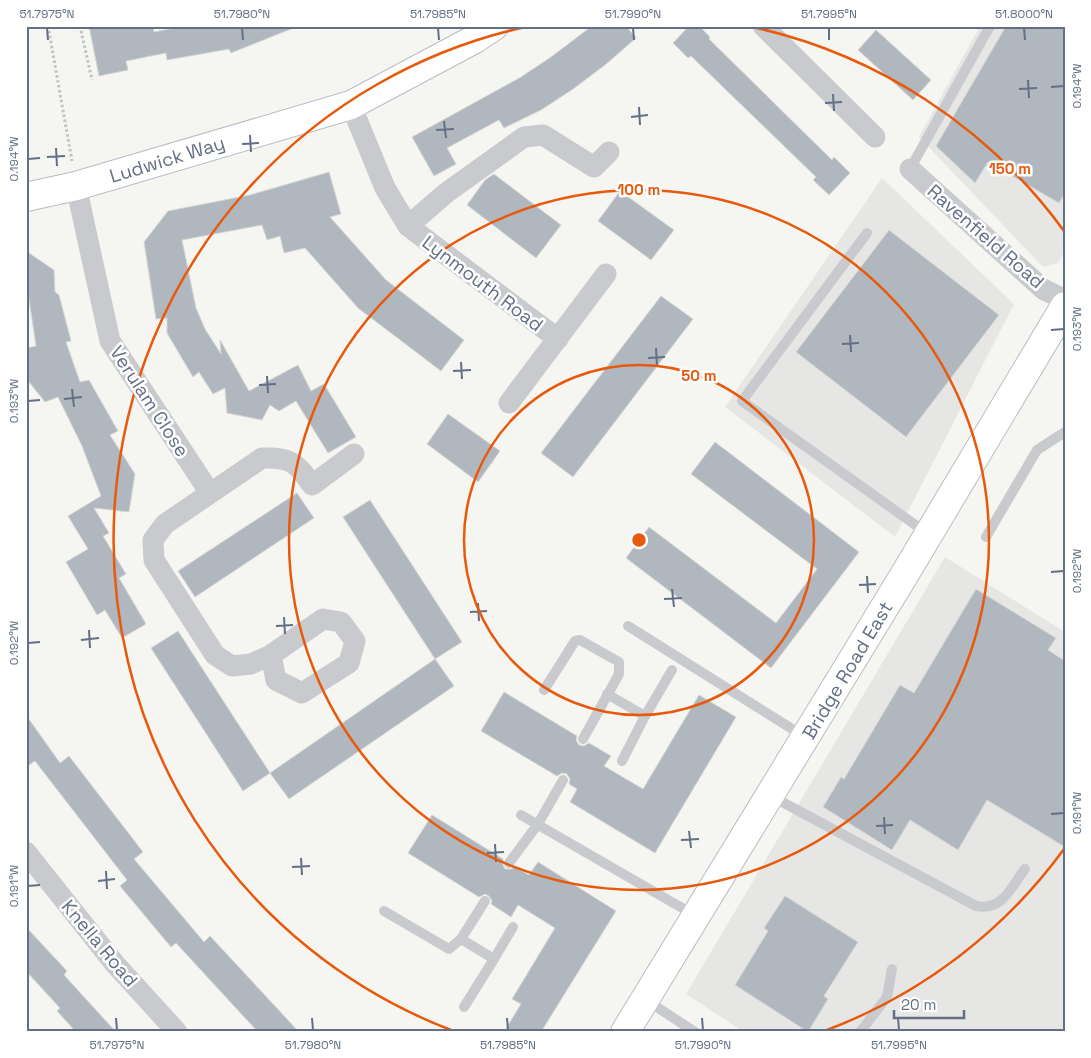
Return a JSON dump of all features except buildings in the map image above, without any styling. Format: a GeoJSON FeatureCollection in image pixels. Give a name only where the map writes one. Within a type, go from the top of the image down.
{"type":"FeatureCollection","features":[{"type":"Feature","properties":{"kind":"street","name":"Ludwick Way"},"geometry":{"type":"LineString","coordinates":[[26,198],[76,186],[351,104],[474,40],[494,26]]}},
{"type":"Feature","properties":{"kind":"street"},"geometry":{"type":"LineString","coordinates":[[763,26],[875,137]]}},
{"type":"Feature","properties":{"kind":"street","name":"Lynmouth Road"},"geometry":{"type":"LineString","coordinates":[[351,104],[385,188],[408,226],[558,339]]}},
{"type":"Feature","properties":{"kind":"street","name":"Lynmouth Road"},"geometry":{"type":"LineString","coordinates":[[408,226],[446,193],[524,136],[543,135],[594,167],[610,152]]}},
{"type":"Feature","properties":{"kind":"street","name":"Ravenfield Road"},"geometry":{"type":"LineString","coordinates":[[910,169],[1043,289],[1065,300]]}},
{"type":"Feature","properties":{"kind":"street","name":"Verulam Close"},"geometry":{"type":"LineString","coordinates":[[76,186],[110,341],[210,493]]}},
{"type":"Feature","properties":{"kind":"street","name":"Lynmouth Road"},"geometry":{"type":"LineString","coordinates":[[509,402],[606,274]]}},
{"type":"Feature","properties":{"kind":"street","name":"Bridge Road East"},"geometry":{"type":"LineString","coordinates":[[625,1032],[929,534],[1065,306]]}},
{"type":"Feature","properties":{"kind":"street"},"geometry":{"type":"LineString","coordinates":[[271,655],[251,664],[232,666],[215,655],[154,560],[153,540],[165,524],[262,458],[281,458],[300,468],[312,485],[354,454]]}},
{"type":"Feature","properties":{"kind":"street","name":"Knella Road"},"geometry":{"type":"LineString","coordinates":[[26,852],[115,964],[177,1032]]}},
{"type":"Feature","properties":{"kind":"lane"},"geometry":{"type":"LineString","coordinates":[[910,169],[990,26]]}},
{"type":"Feature","properties":{"kind":"lane"},"geometry":{"type":"LineString","coordinates":[[867,233],[742,401],[929,534]]}},
{"type":"Feature","properties":{"kind":"lane"},"geometry":{"type":"LineString","coordinates":[[986,536],[1037,450],[1065,432]]}},
{"type":"Feature","properties":{"kind":"lane"},"geometry":{"type":"LineString","coordinates":[[628,626],[805,738]]}},
{"type":"Feature","properties":{"kind":"lane"},"geometry":{"type":"LineString","coordinates":[[544,690],[575,641],[580,640],[619,662],[619,674],[582,739]]}},
{"type":"Feature","properties":{"kind":"lane"},"geometry":{"type":"LineString","coordinates":[[622,761],[645,716],[672,670]]}},
{"type":"Feature","properties":{"kind":"lane"},"geometry":{"type":"LineString","coordinates":[[607,694],[645,716]]}},
{"type":"Feature","properties":{"kind":"lane"},"geometry":{"type":"LineString","coordinates":[[509,863],[538,824],[563,780]]}},
{"type":"Feature","properties":{"kind":"lane"},"geometry":{"type":"LineString","coordinates":[[770,796],[976,906],[987,908],[1000,903],[1025,869]]}},
{"type":"Feature","properties":{"kind":"lane"},"geometry":{"type":"LineString","coordinates":[[521,815],[696,916]]}},
{"type":"Feature","properties":{"kind":"lane"},"geometry":{"type":"LineString","coordinates":[[384,910],[447,949],[451,949],[461,939],[485,901]]}},
{"type":"Feature","properties":{"kind":"lane"},"geometry":{"type":"LineString","coordinates":[[464,1007],[513,927]]}},
{"type":"Feature","properties":{"kind":"lane"},"geometry":{"type":"LineString","coordinates":[[461,939],[494,959]]}},
{"type":"Feature","properties":{"kind":"lane"},"geometry":{"type":"LineString","coordinates":[[860,1032],[886,996],[892,969]]}},
{"type":"Feature","properties":{"kind":"lane"},"geometry":{"type":"LineString","coordinates":[[646,999],[695,1032]]}},
{"type":"Feature","properties":{"kind":"path"},"geometry":{"type":"LineString","coordinates":[[48,26],[76,186]]}},
{"type":"Feature","properties":{"kind":"path"},"geometry":{"type":"LineString","coordinates":[[80,26],[92,80]]}},
{"type":"Feature","properties":{"kind":"shaded area"},"geometry":{"type":"Polygon","coordinates":[[[980,26],[1065,26],[1065,251],[1058,263],[1043,267],[919,137],[980,26]]]}},
{"type":"Feature","properties":{"kind":"shaded area"},"geometry":{"type":"Polygon","coordinates":[[[882,178],[1014,304],[895,537],[725,407],[882,178]]]}},
{"type":"Feature","properties":{"kind":"shaded area"},"geometry":{"type":"Polygon","coordinates":[[[945,557],[1065,632],[1065,1032],[744,1032],[686,994],[945,557]]]}}]}
